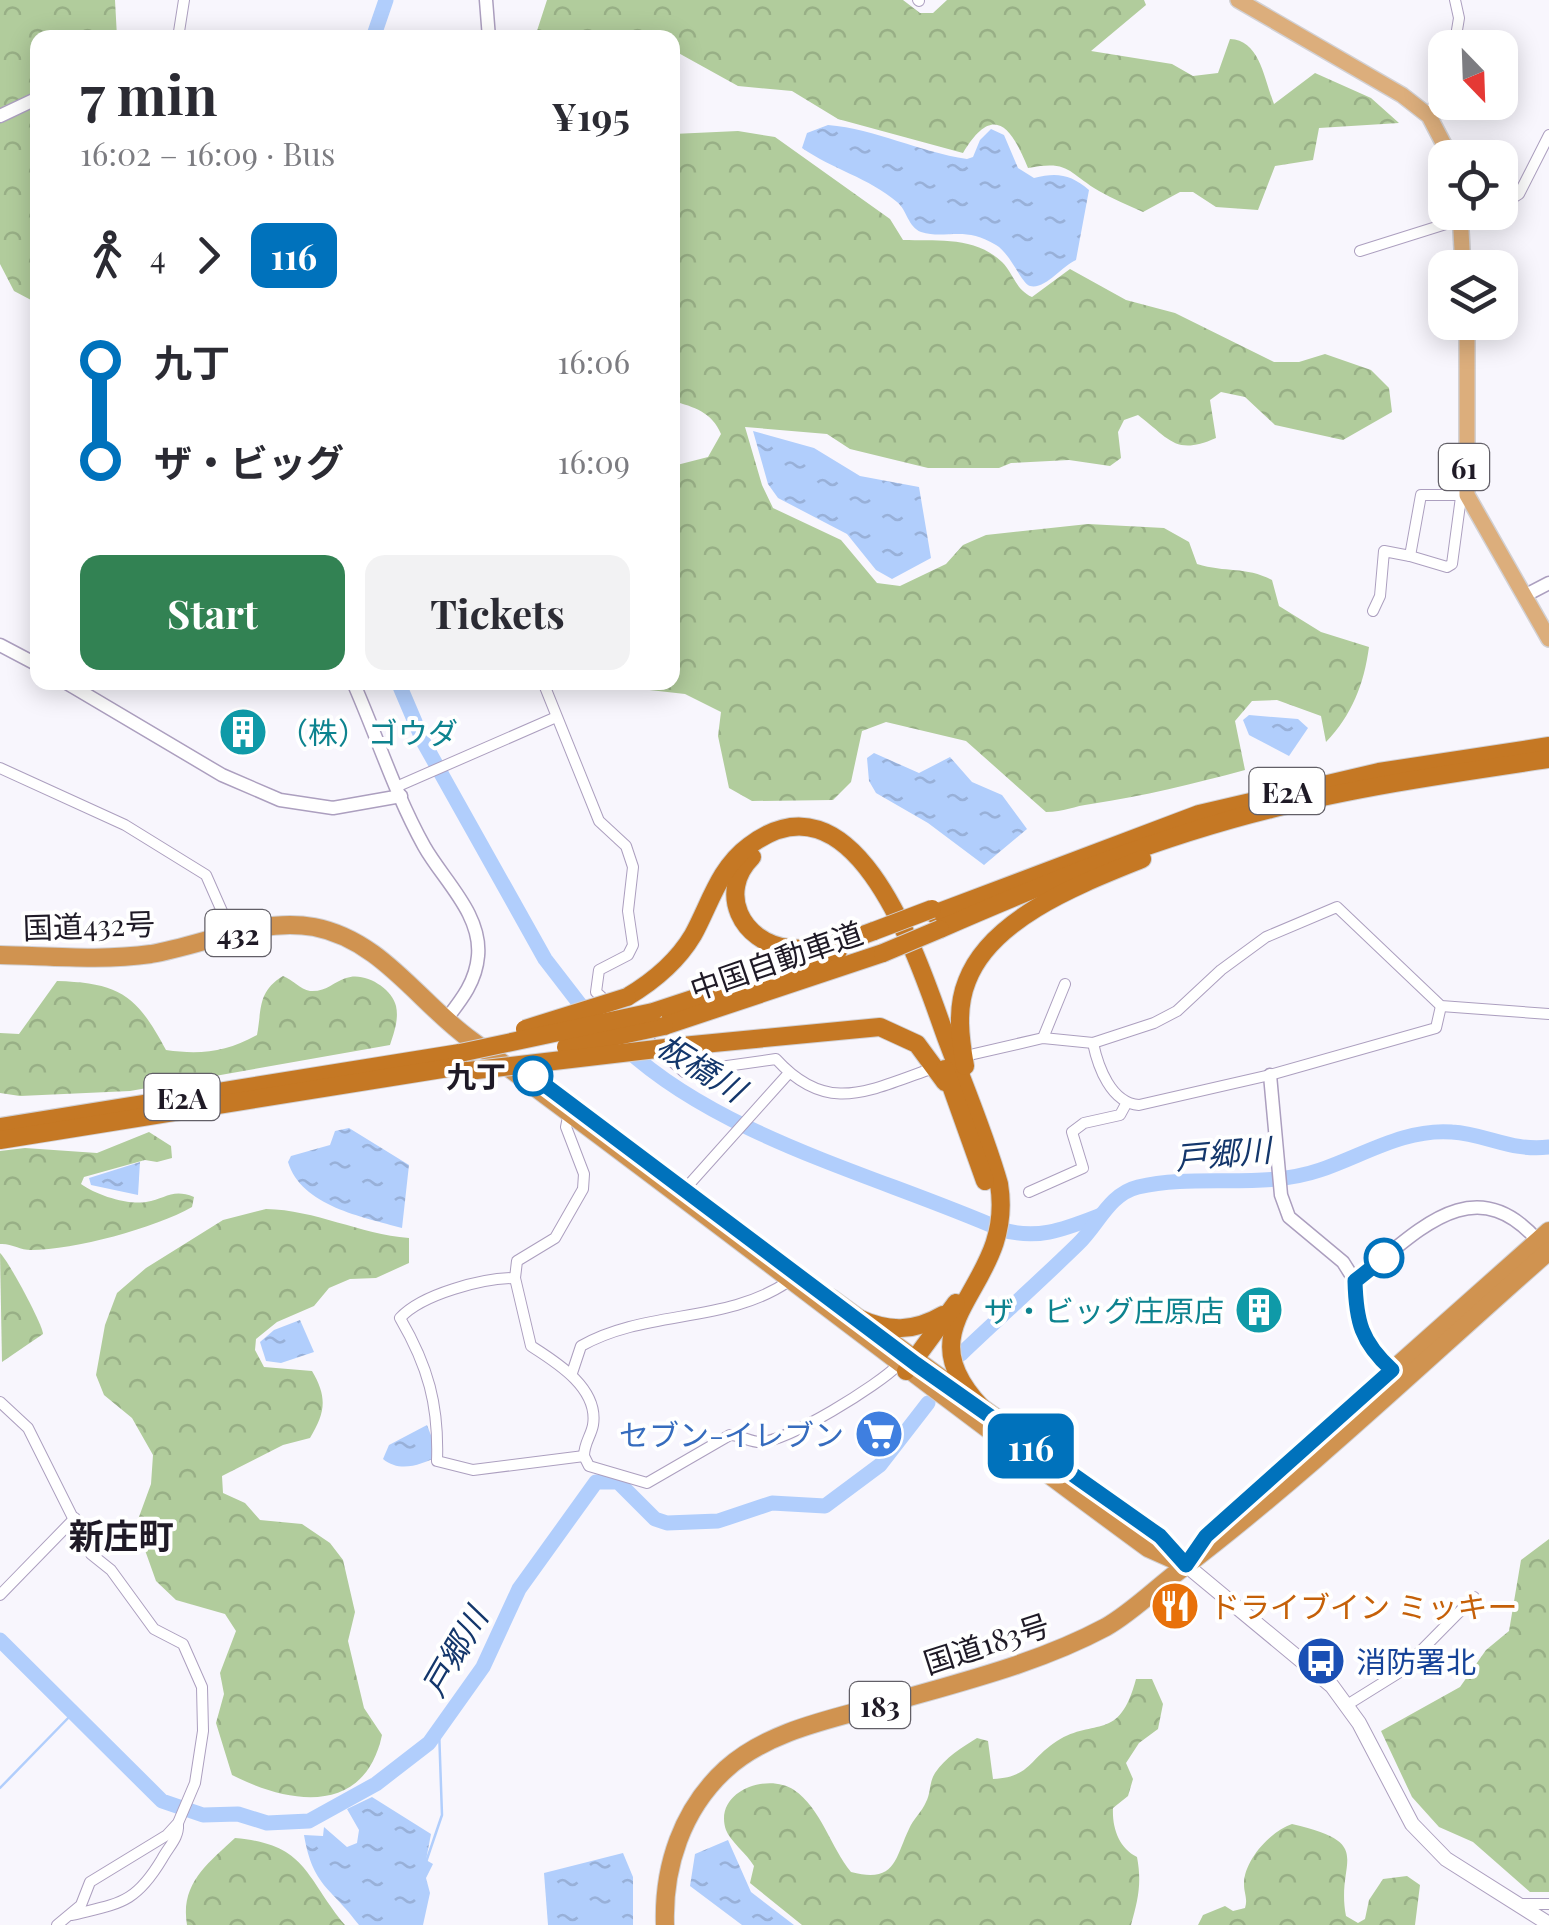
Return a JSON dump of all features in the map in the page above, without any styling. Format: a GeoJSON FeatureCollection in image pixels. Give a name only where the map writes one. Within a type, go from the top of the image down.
{"type":"FeatureCollection","features":[{"type":"Feature","properties":{"kind":"highway","name":"中国自動車道"},"geometry":{"type":"LineString","coordinates":[[936,917],[1134,850],[1268,810],[1547,753]]}},
{"type":"Feature","properties":{"kind":"highway","name":"中国自動車道"},"geometry":{"type":"LineString","coordinates":[[0,1127],[463,1059],[658,1019],[878,941],[1039,871],[1134,835],[1265,796],[1379,772],[1547,753]]}},
{"type":"Feature","properties":{"kind":"highway"},"geometry":{"type":"LineString","coordinates":[[966,1107],[962,998],[973,967],[998,937],[1040,909],[1136,861],[1268,810]]}},
{"type":"Feature","properties":{"kind":"highway"},"geometry":{"type":"LineString","coordinates":[[463,1059],[627,996],[679,956],[724,872],[746,848],[788,830],[819,832],[861,858],[890,899],[966,1107]]}},
{"type":"Feature","properties":{"kind":"highway"},"geometry":{"type":"LineString","coordinates":[[878,941],[790,948],[760,938],[739,916],[736,878],[764,848],[791,840],[828,848],[851,864],[886,915],[996,1172],[992,1236],[981,1279],[908,1365]]}},
{"type":"Feature","properties":{"kind":"highway","name":"国道432号"},"geometry":{"type":"LineString","coordinates":[[0,955],[146,954],[290,924],[342,936],[397,971],[466,1036],[789,1281],[908,1365],[1148,1548],[1186,1565]]}},
{"type":"Feature","properties":{"kind":"highway","name":"国道432号"},"geometry":{"type":"LineString","coordinates":[[448,1018],[577,1106],[858,1318],[908,1365],[991,1417],[1160,1536],[1186,1565]]}},
{"type":"Feature","properties":{"kind":"highway"},"geometry":{"type":"LineString","coordinates":[[463,1059],[682,1046],[846,1028],[894,1030],[926,1052],[966,1107]]}},
{"type":"Feature","properties":{"kind":"highway","name":"中国自動車道"},"geometry":{"type":"LineString","coordinates":[[0,1140],[365,1074]]}},
{"type":"Feature","properties":{"kind":"highway","name":"国道183号"},"geometry":{"type":"LineString","coordinates":[[665,1925],[664,1893],[670,1858],[702,1797],[726,1769],[760,1746],[808,1726],[1053,1653],[1110,1624],[1186,1565],[1206,1536],[1397,1375],[1545,1241]]}},
{"type":"Feature","properties":{"kind":"highway"},"geometry":{"type":"LineString","coordinates":[[858,1318],[883,1328],[916,1327],[960,1306]]}},
{"type":"Feature","properties":{"kind":"highway"},"geometry":{"type":"LineString","coordinates":[[960,1306],[949,1343],[950,1362],[961,1386],[991,1417]]}},
{"type":"Feature","properties":{"kind":"main road"},"geometry":{"type":"LineString","coordinates":[[1238,0],[1402,95],[1428,115]]}},
{"type":"Feature","properties":{"kind":"main road","name":"61"},"geometry":{"type":"LineString","coordinates":[[1467,340],[1464,496],[1549,636]]}},
{"type":"Feature","properties":{"kind":"main road"},"geometry":{"type":"LineString","coordinates":[[1186,1565],[1312,1666],[1347,1706],[1412,1824],[1446,1860],[1549,1924]]}},
{"type":"Feature","properties":{"kind":"street"},"geometry":{"type":"LineString","coordinates":[[179,30],[184,0]]}},
{"type":"Feature","properties":{"kind":"street"},"geometry":{"type":"LineString","coordinates":[[486,0],[488,30]]}},
{"type":"Feature","properties":{"kind":"street"},"geometry":{"type":"LineString","coordinates":[[1455,0],[1456,30]]}},
{"type":"Feature","properties":{"kind":"street"},"geometry":{"type":"LineString","coordinates":[[0,116],[30,102]]}},
{"type":"Feature","properties":{"kind":"street"},"geometry":{"type":"LineString","coordinates":[[1518,195],[1549,135]]}},
{"type":"Feature","properties":{"kind":"street"},"geometry":{"type":"LineString","coordinates":[[1360,251],[1428,227]]}},
{"type":"Feature","properties":{"kind":"street"},"geometry":{"type":"LineString","coordinates":[[1374,611],[1384,550],[1447,567],[1452,564],[1464,496],[1426,492],[1421,496],[1410,556]]}},
{"type":"Feature","properties":{"kind":"street"},"geometry":{"type":"LineString","coordinates":[[1526,594],[1549,583]]}},
{"type":"Feature","properties":{"kind":"street"},"geometry":{"type":"LineString","coordinates":[[0,645],[30,662]]}},
{"type":"Feature","properties":{"kind":"street"},"geometry":{"type":"LineString","coordinates":[[79,690],[222,775],[280,800],[333,808],[398,792],[554,718]]}},
{"type":"Feature","properties":{"kind":"street"},"geometry":{"type":"LineString","coordinates":[[356,690],[424,846],[470,915],[476,936],[478,956],[468,992],[448,1018]]}},
{"type":"Feature","properties":{"kind":"street"},"geometry":{"type":"LineString","coordinates":[[546,690],[554,718],[599,821],[626,846],[633,867],[628,910],[633,944],[628,955],[599,970],[596,992],[684,1072],[776,1059],[788,1074],[826,1093],[843,1096],[928,1070]]}},
{"type":"Feature","properties":{"kind":"street"},"geometry":{"type":"LineString","coordinates":[[0,768],[125,825],[206,875],[232,934]]}},
{"type":"Feature","properties":{"kind":"street"},"geometry":{"type":"LineString","coordinates":[[974,1054],[1043,1038],[1093,1043],[1177,1012],[1221,970],[1266,937],[1337,907],[1414,985],[1441,1006],[1549,1014]]}},
{"type":"Feature","properties":{"kind":"street"},"geometry":{"type":"LineString","coordinates":[[1043,1038],[1065,984]]}},
{"type":"Feature","properties":{"kind":"street"},"geometry":{"type":"LineString","coordinates":[[1093,1043],[1113,1094],[1126,1104],[1270,1075],[1436,1028],[1441,1006]]}},
{"type":"Feature","properties":{"kind":"street"},"geometry":{"type":"LineString","coordinates":[[685,1189],[788,1074]]}},
{"type":"Feature","properties":{"kind":"street"},"geometry":{"type":"LineString","coordinates":[[1270,1075],[1281,1195],[1290,1217],[1344,1262],[1355,1281],[1356,1317],[1362,1337],[1397,1375]]}},
{"type":"Feature","properties":{"kind":"street"},"geometry":{"type":"LineString","coordinates":[[1091,1182],[1072,1132],[1084,1124],[1120,1115],[1126,1104]]}},
{"type":"Feature","properties":{"kind":"street"},"geometry":{"type":"LineString","coordinates":[[569,1111],[566,1127],[584,1174],[582,1188],[555,1238],[517,1261],[515,1278],[531,1346],[572,1373],[590,1406],[593,1424],[584,1456],[592,1468],[647,1482],[730,1435],[757,1442],[774,1438],[860,1395],[908,1365]]}},
{"type":"Feature","properties":{"kind":"street"},"geometry":{"type":"LineString","coordinates":[[1044,1204],[1034,1190],[1083,1168]]}},
{"type":"Feature","properties":{"kind":"street"},"geometry":{"type":"LineString","coordinates":[[1355,1281],[1444,1213],[1464,1206],[1518,1218],[1545,1241]]}},
{"type":"Feature","properties":{"kind":"street"},"geometry":{"type":"LineString","coordinates":[[515,1278],[497,1278],[414,1302],[400,1318],[426,1362],[438,1428],[438,1461],[473,1470],[584,1456]]}},
{"type":"Feature","properties":{"kind":"street"},"geometry":{"type":"LineString","coordinates":[[572,1373],[581,1346],[604,1333],[754,1302],[789,1281]]}},
{"type":"Feature","properties":{"kind":"street"},"geometry":{"type":"LineString","coordinates":[[0,1402],[28,1428],[91,1554],[111,1570],[154,1628],[183,1644],[202,1686],[203,1731],[194,1783],[172,1844],[140,1890],[120,1905],[61,1921]]}},
{"type":"Feature","properties":{"kind":"street"},"geometry":{"type":"LineString","coordinates":[[0,1595],[75,1518]]}},
{"type":"Feature","properties":{"kind":"street"},"geometry":{"type":"LineString","coordinates":[[1347,1706],[1400,1672],[1474,1597]]}},
{"type":"Feature","properties":{"kind":"street"},"geometry":{"type":"LineString","coordinates":[[61,1921],[85,1899],[90,1882],[167,1835],[181,1815]]}},
{"type":"Feature","properties":{"kind":"street"},"geometry":{"type":"LineString","coordinates":[[1518,1904],[1549,1904]]}},
{"type":"Feature","properties":{"kind":"green space"},"geometry":{"type":"Polygon","coordinates":[[[0,0],[115,0],[117,30],[30,30],[30,299],[14,291],[0,264],[0,0]]]}},
{"type":"Feature","properties":{"kind":"green space"},"geometry":{"type":"Polygon","coordinates":[[[547,0],[903,0],[920,13],[933,13],[947,0],[1144,0],[1146,5],[1091,51],[1172,64],[1193,76],[1218,73],[1230,39],[1240,41],[1260,62],[1274,104],[1315,73],[1371,98],[1399,123],[1319,128],[1313,160],[1275,166],[1258,210],[1216,207],[1193,192],[1180,192],[1143,212],[1060,167],[1028,168],[1015,141],[1000,126],[983,128],[963,153],[838,119],[792,91],[738,86],[680,54],[680,30],[537,30],[547,0]]]}},
{"type":"Feature","properties":{"kind":"green space"},"geometry":{"type":"Polygon","coordinates":[[[738,131],[775,137],[890,219],[903,240],[955,242],[980,248],[1002,262],[1022,290],[1032,297],[1070,269],[1126,300],[1175,313],[1274,362],[1299,362],[1325,354],[1371,370],[1389,388],[1392,412],[1343,440],[1275,425],[1245,397],[1221,392],[1210,400],[1216,438],[1182,445],[1166,438],[1138,415],[1124,420],[1118,432],[1121,458],[1110,466],[1069,460],[1011,463],[999,468],[928,468],[850,449],[827,434],[745,427],[773,508],[841,540],[877,583],[900,586],[946,564],[963,545],[986,535],[1088,524],[1164,528],[1189,542],[1197,564],[1272,580],[1279,606],[1321,632],[1369,647],[1355,698],[1326,742],[1321,716],[1277,700],[1252,701],[1235,721],[1245,770],[1046,812],[966,741],[886,722],[862,731],[851,782],[833,800],[752,801],[729,788],[718,736],[721,712],[685,694],[649,690],[680,690],[680,464],[708,457],[721,434],[707,415],[680,403],[680,134],[738,131]]]}},
{"type":"Feature","properties":{"kind":"green space"},"geometry":{"type":"Polygon","coordinates":[[[283,976],[310,991],[353,976],[376,983],[389,993],[396,1006],[390,1045],[130,1091],[20,1096],[0,1093],[0,1033],[19,1034],[57,981],[112,989],[136,1005],[166,1050],[202,1052],[224,1049],[257,1035],[265,995],[283,976]]]}},
{"type":"Feature","properties":{"kind":"green space"},"geometry":{"type":"Polygon","coordinates":[[[149,1132],[171,1146],[172,1158],[145,1160],[84,1177],[81,1184],[130,1202],[186,1195],[194,1197],[192,1207],[136,1230],[91,1242],[31,1250],[0,1244],[0,1151],[25,1148],[97,1153],[149,1132]]]}},
{"type":"Feature","properties":{"kind":"green space"},"geometry":{"type":"Polygon","coordinates":[[[266,1209],[302,1213],[409,1238],[409,1263],[376,1278],[350,1279],[329,1288],[314,1306],[277,1322],[256,1339],[255,1350],[264,1367],[312,1371],[321,1389],[321,1413],[310,1438],[283,1445],[222,1476],[223,1493],[245,1503],[260,1520],[302,1524],[330,1543],[343,1560],[355,1612],[348,1641],[364,1708],[382,1735],[373,1761],[360,1779],[343,1791],[324,1796],[279,1793],[232,1775],[216,1723],[224,1694],[220,1673],[236,1631],[225,1614],[176,1600],[156,1581],[136,1525],[151,1484],[153,1455],[132,1418],[104,1395],[96,1375],[105,1325],[117,1293],[146,1268],[223,1220],[266,1209]]]}},
{"type":"Feature","properties":{"kind":"green space"},"geometry":{"type":"Polygon","coordinates":[[[0,1253],[43,1334],[2,1362],[0,1253]]]}},
{"type":"Feature","properties":{"kind":"green space"},"geometry":{"type":"Polygon","coordinates":[[[1549,1539],[1549,1892],[1530,1892],[1473,1842],[1439,1827],[1412,1797],[1381,1731],[1460,1687],[1486,1650],[1509,1631],[1521,1560],[1549,1539]]]}},
{"type":"Feature","properties":{"kind":"green space"},"geometry":{"type":"Polygon","coordinates":[[[1136,1679],[1152,1679],[1163,1704],[1158,1729],[1139,1743],[1126,1763],[1133,1779],[1128,1796],[1113,1808],[1118,1837],[1137,1857],[1138,1891],[1131,1925],[802,1925],[750,1883],[754,1866],[726,1830],[727,1805],[735,1796],[757,1785],[783,1785],[811,1807],[851,1872],[877,1874],[892,1866],[928,1799],[933,1776],[954,1753],[977,1738],[988,1741],[993,1779],[1015,1775],[1057,1741],[1114,1720],[1129,1699],[1136,1679]]]}},
{"type":"Feature","properties":{"kind":"green space"},"geometry":{"type":"Polygon","coordinates":[[[1292,1824],[1319,1831],[1344,1847],[1346,1916],[1358,1923],[1365,1919],[1369,1900],[1383,1879],[1407,1876],[1420,1885],[1415,1925],[1198,1925],[1203,1915],[1225,1906],[1233,1911],[1245,1908],[1245,1875],[1254,1856],[1268,1840],[1292,1824]]]}},
{"type":"Feature","properties":{"kind":"green space"},"geometry":{"type":"Polygon","coordinates":[[[235,1838],[259,1841],[291,1856],[345,1925],[187,1925],[192,1886],[235,1838]]]}},
{"type":"Feature","properties":{"kind":"water"},"geometry":{"type":"Polygon","coordinates":[[[828,125],[967,159],[973,157],[980,140],[991,129],[1004,135],[1018,168],[1034,178],[1070,178],[1089,190],[1076,260],[1042,284],[1030,286],[1001,249],[985,239],[921,232],[886,194],[802,148],[807,133],[828,125]]]}},
{"type":"Feature","properties":{"kind":"water"},"geometry":{"type":"Polygon","coordinates":[[[753,431],[814,448],[860,476],[919,487],[931,558],[892,579],[876,570],[847,534],[778,498],[768,484],[753,431]]]}},
{"type":"Feature","properties":{"kind":"water"},"geometry":{"type":"Polygon","coordinates":[[[1249,715],[1298,719],[1308,728],[1289,756],[1249,735],[1243,720],[1249,715]]]}},
{"type":"Feature","properties":{"kind":"water"},"geometry":{"type":"Polygon","coordinates":[[[874,753],[919,773],[950,757],[972,782],[1002,795],[1027,829],[984,865],[928,823],[876,793],[869,781],[867,758],[874,753]]]}},
{"type":"Feature","properties":{"kind":"water"},"geometry":{"type":"Polygon","coordinates":[[[349,1128],[409,1165],[402,1228],[335,1207],[295,1177],[288,1162],[291,1156],[330,1145],[335,1131],[349,1128]]]}},
{"type":"Feature","properties":{"kind":"water"},"geometry":{"type":"Polygon","coordinates":[[[140,1162],[138,1195],[91,1185],[89,1178],[140,1162]]]}},
{"type":"Feature","properties":{"kind":"water"},"geometry":{"type":"Polygon","coordinates":[[[300,1320],[314,1352],[281,1363],[266,1361],[260,1342],[274,1330],[300,1320]]]}},
{"type":"Feature","properties":{"kind":"water"},"geometry":{"type":"Polygon","coordinates":[[[427,1425],[439,1456],[403,1467],[383,1459],[389,1445],[427,1425]]]}},
{"type":"Feature","properties":{"kind":"water"},"geometry":{"type":"Polygon","coordinates":[[[372,1797],[431,1834],[426,1860],[433,1864],[426,1878],[430,1893],[423,1925],[359,1925],[312,1866],[304,1835],[323,1836],[324,1827],[347,1847],[357,1843],[359,1830],[347,1809],[372,1797]]]}},
{"type":"Feature","properties":{"kind":"water"},"geometry":{"type":"Polygon","coordinates":[[[728,1840],[751,1892],[794,1925],[742,1925],[690,1886],[695,1854],[728,1840]]]}},
{"type":"Feature","properties":{"kind":"water"},"geometry":{"type":"Polygon","coordinates":[[[623,1853],[633,1877],[633,1925],[548,1925],[544,1873],[623,1853]]]}},
{"type":"Feature","properties":{"kind":"waterway","name":"板橋川"},"geometry":{"type":"LineString","coordinates":[[376,30],[386,0]]}},
{"type":"Feature","properties":{"kind":"waterway","name":"板橋川"},"geometry":{"type":"LineString","coordinates":[[401,690],[424,743],[545,959],[589,1016]]}},
{"type":"Feature","properties":{"kind":"waterway","name":"板橋川"},"geometry":{"type":"LineString","coordinates":[[625,1048],[664,1079],[755,1131],[1000,1229],[1039,1234],[1101,1215]]}},
{"type":"Feature","properties":{"kind":"waterway","name":"戸郷川"},"geometry":{"type":"LineString","coordinates":[[961,1354],[1078,1244],[1119,1196],[1138,1187],[1298,1176],[1401,1139],[1435,1132],[1464,1133],[1523,1147],[1549,1147]]}},
{"type":"Feature","properties":{"kind":"waterway","name":"戸郷川"},"geometry":{"type":"LineString","coordinates":[[0,1640],[162,1801],[203,1815],[238,1814],[267,1823],[309,1821],[376,1784],[429,1743],[483,1667],[519,1589],[596,1482],[618,1482],[655,1519],[667,1523],[718,1521],[772,1503],[825,1506],[880,1465],[928,1403]]}},
{"type":"Feature","properties":{"kind":"waterway"},"geometry":{"type":"LineString","coordinates":[[0,1788],[72,1714]]}},
{"type":"Feature","properties":{"kind":"waterway"},"geometry":{"type":"LineString","coordinates":[[426,1862],[442,1815],[439,1729]]}},
{"type":"Feature","properties":{"kind":"bus line","name":"116"},"geometry":{"type":"LineString","coordinates":[[533,1076],[916,1364],[1160,1536],[1186,1565],[1206,1536],[1392,1370],[1362,1337],[1356,1317],[1355,1281],[1384,1258]]}},
{"type":"Feature","properties":{"kind":"place","name":"（株）ゴウダ"},"geometry":{"type":"Point","coordinates":[243,732]}},
{"type":"Feature","properties":{"kind":"place","name":"九丁"},"geometry":{"type":"Point","coordinates":[533,1076]}},
{"type":"Feature","properties":{"kind":"place","name":"ザ・ビッグ庄原店"},"geometry":{"type":"Point","coordinates":[1259,1310]}},
{"type":"Feature","properties":{"kind":"place","name":"セブン-イレブン"},"geometry":{"type":"Point","coordinates":[879,1434]}},
{"type":"Feature","properties":{"kind":"place","name":"ドライブイン ミッキー"},"geometry":{"type":"Point","coordinates":[1175,1606]}},
{"type":"Feature","properties":{"kind":"place","name":"消防署北"},"geometry":{"type":"Point","coordinates":[1321,1661]}},
{"type":"Feature","properties":{"kind":"district","name":"新庄町"},"geometry":{"type":"Point","coordinates":[121,1534]}}]}
